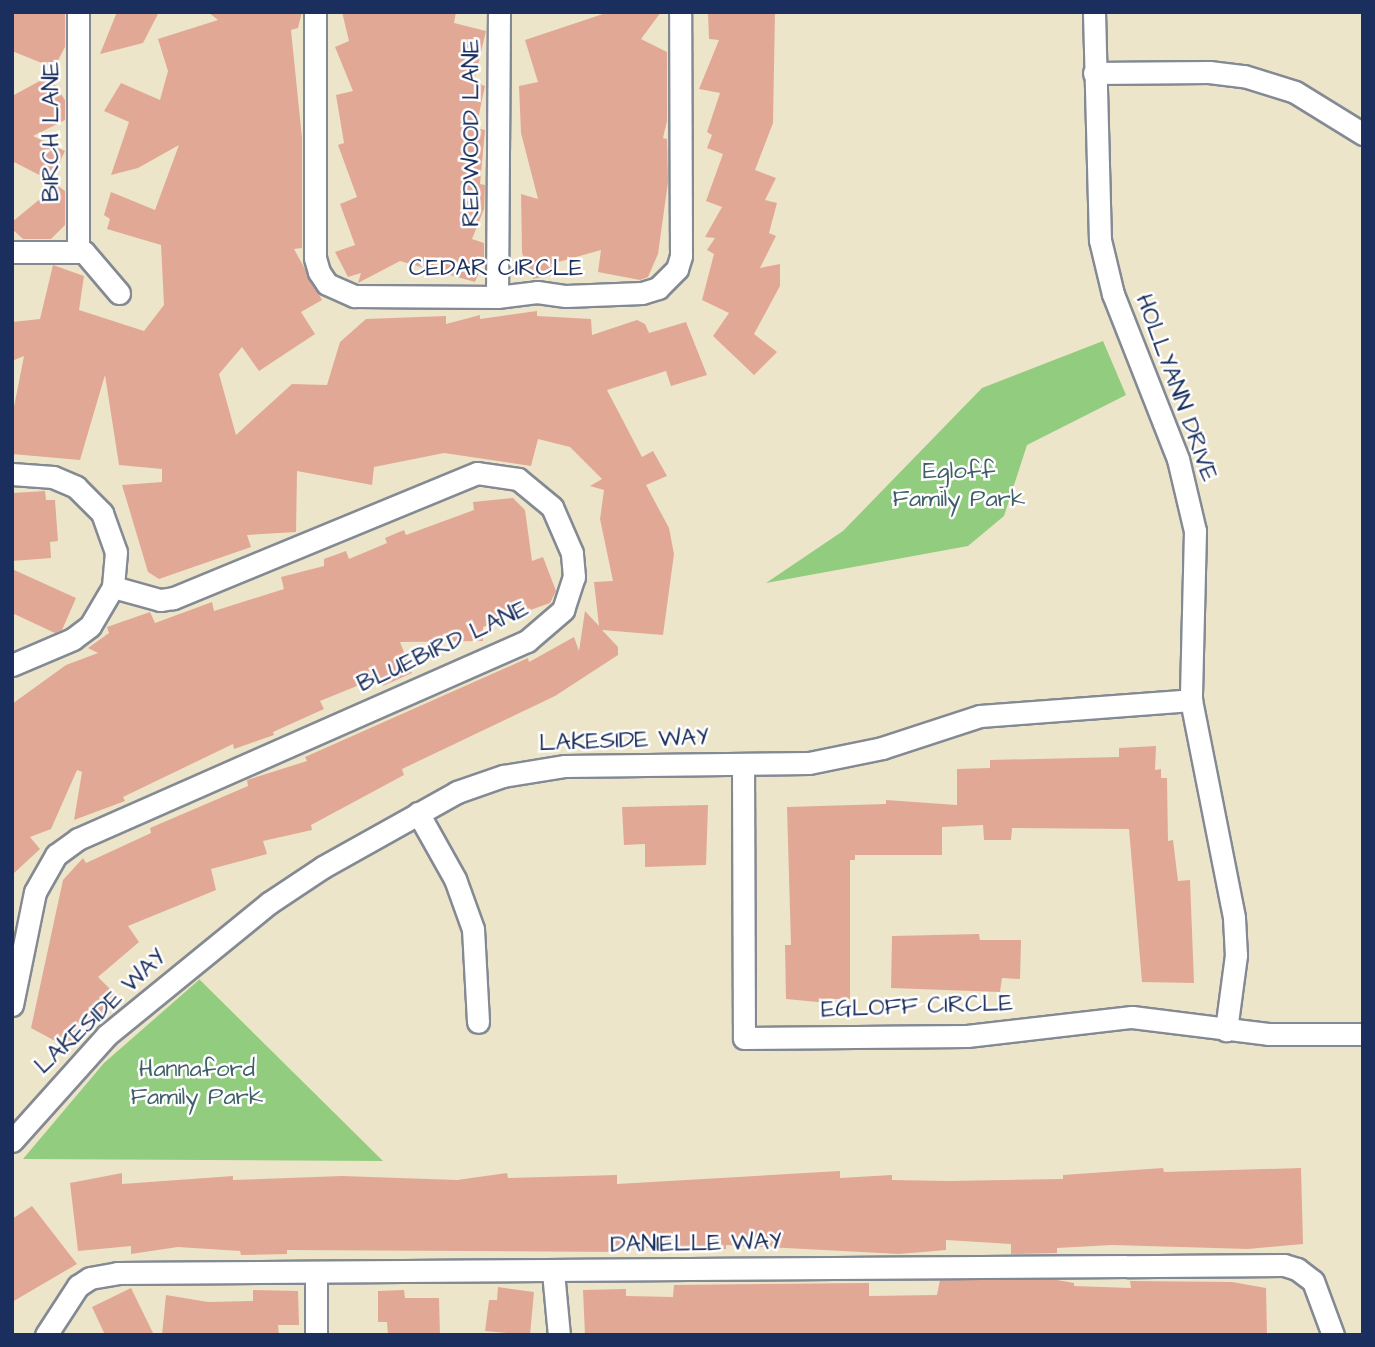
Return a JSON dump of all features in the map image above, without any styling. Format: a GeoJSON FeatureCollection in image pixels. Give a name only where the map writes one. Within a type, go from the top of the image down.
{"type":"FeatureCollection","features":[{"type":"Feature","properties":{"kind":"street","name":"BIRCH LANE"},"geometry":{"type":"LineString","coordinates":[[78,12],[78,252]]}},
{"type":"Feature","properties":{"kind":"street","name":"CEDAR CIRCLE"},"geometry":{"type":"LineString","coordinates":[[315,12],[314,258],[319,272],[327,284],[354,296],[497,297],[537,292],[566,296],[642,293],[658,288],[677,268],[681,256],[680,12]]}},
{"type":"Feature","properties":{"kind":"street","name":"REDWOOD LANE"},"geometry":{"type":"LineString","coordinates":[[497,297],[499,12]]}},
{"type":"Feature","properties":{"kind":"street","name":"HOLLYANN DRIVE"},"geometry":{"type":"LineString","coordinates":[[1094,12],[1096,202],[1108,276],[1178,459],[1195,531],[1191,700],[1234,918],[1235,968],[1226,1030]]}},
{"type":"Feature","properties":{"kind":"street"},"geometry":{"type":"LineString","coordinates":[[1094,73],[1209,72],[1244,76],[1295,92],[1360,125]]}},
{"type":"Feature","properties":{"kind":"street"},"geometry":{"type":"LineString","coordinates":[[12,252],[84,252],[119,293]]}},
{"type":"Feature","properties":{"kind":"street","name":"BLUEBIRD LANE"},"geometry":{"type":"LineString","coordinates":[[12,1005],[35,892],[56,855],[78,839],[527,641],[563,610],[573,577],[572,553],[552,507],[518,479],[477,472],[173,598],[160,600],[113,587]]}},
{"type":"Feature","properties":{"kind":"street"},"geometry":{"type":"LineString","coordinates":[[12,474],[53,477],[91,499],[111,530],[116,552],[113,587],[104,609],[73,639],[12,665]]}},
{"type":"Feature","properties":{"kind":"street","name":"LAKESIDE WAY"},"geometry":{"type":"LineString","coordinates":[[12,1141],[56,1088],[151,996],[269,903],[457,792],[534,769],[743,764],[845,757],[939,727],[1022,709],[1191,700]]}},
{"type":"Feature","properties":{"kind":"street","name":"EGLOFF CIRCLE"},"geometry":{"type":"LineString","coordinates":[[743,764],[744,1038],[967,1036],[1132,1017],[1268,1034],[1363,1034]]}},
{"type":"Feature","properties":{"kind":"street"},"geometry":{"type":"LineString","coordinates":[[418,813],[455,879],[473,929],[478,1022]]}},
{"type":"Feature","properties":{"kind":"street","name":"DANIELLE WAY"},"geometry":{"type":"LineString","coordinates":[[46,1335],[78,1286],[103,1274],[1284,1265],[1297,1269],[1313,1281],[1334,1335]]}},
{"type":"Feature","properties":{"kind":"street"},"geometry":{"type":"LineString","coordinates":[[316,1272],[316,1335]]}},
{"type":"Feature","properties":{"kind":"street"},"geometry":{"type":"LineString","coordinates":[[553,1272],[559,1335]]}},
{"type":"Feature","properties":{"kind":"green space","name":"Egloff Family Park"},"geometry":{"type":"Polygon","coordinates":[[[1103,341],[1126,395],[1027,445],[1004,516],[968,546],[766,583],[843,531],[982,388],[1103,341]]]}},
{"type":"Feature","properties":{"kind":"green space","name":"Hannaford Family Park"},"geometry":{"type":"Polygon","coordinates":[[[200,979],[383,1161],[23,1159],[104,1063],[200,979]]]}},
{"type":"Feature","properties":{"kind":"building"},"geometry":{"type":"Polygon","coordinates":[[[12,12],[65,12],[65,47],[54,68],[12,51],[12,12]]]}},
{"type":"Feature","properties":{"kind":"building"},"geometry":{"type":"Polygon","coordinates":[[[117,12],[159,12],[143,43],[100,54],[117,12]]]}},
{"type":"Feature","properties":{"kind":"building"},"geometry":{"type":"Polygon","coordinates":[[[208,12],[302,12],[298,28],[291,30],[302,138],[302,248],[294,249],[322,300],[301,312],[315,334],[259,371],[242,347],[219,374],[236,435],[292,384],[327,385],[340,342],[366,319],[446,316],[446,324],[480,315],[480,319],[537,311],[537,316],[591,319],[592,335],[637,320],[645,324],[649,333],[686,322],[707,375],[671,386],[666,371],[607,390],[642,457],[653,451],[667,476],[646,485],[669,528],[674,554],[663,635],[602,630],[618,647],[618,655],[555,696],[402,769],[404,775],[311,825],[312,830],[263,841],[267,854],[211,869],[216,890],[128,926],[139,942],[98,977],[118,997],[70,1049],[31,1028],[63,880],[83,858],[86,863],[151,833],[150,828],[248,786],[247,780],[307,761],[305,757],[528,658],[529,662],[574,637],[579,651],[585,611],[599,626],[594,582],[613,581],[600,519],[604,490],[590,486],[602,479],[570,447],[538,439],[531,466],[444,453],[374,467],[372,485],[297,471],[296,532],[247,535],[251,547],[159,579],[148,572],[122,485],[162,482],[162,469],[119,465],[105,375],[80,460],[12,454],[12,417],[24,356],[12,361],[12,322],[40,319],[53,265],[84,276],[79,310],[144,331],[164,305],[161,245],[107,229],[110,219],[104,215],[111,192],[155,210],[179,145],[138,168],[111,175],[129,122],[104,111],[121,83],[160,100],[168,71],[158,39],[218,20],[208,12]]]}},
{"type":"Feature","properties":{"kind":"building"},"geometry":{"type":"Polygon","coordinates":[[[342,12],[456,12],[454,23],[486,31],[474,82],[485,86],[476,128],[485,130],[480,184],[485,185],[484,209],[472,239],[484,243],[484,260],[475,282],[400,261],[358,283],[361,273],[348,277],[335,252],[355,245],[340,204],[357,197],[338,145],[344,143],[336,95],[353,91],[335,47],[349,41],[342,12]]]}},
{"type":"Feature","properties":{"kind":"building"},"geometry":{"type":"Polygon","coordinates":[[[609,12],[661,12],[641,39],[667,52],[667,121],[663,138],[667,139],[668,182],[658,254],[648,277],[640,280],[598,272],[601,250],[551,264],[553,275],[533,279],[522,253],[521,194],[538,199],[521,133],[519,86],[538,82],[525,40],[609,12]]]}},
{"type":"Feature","properties":{"kind":"building"},"geometry":{"type":"Polygon","coordinates":[[[708,12],[775,12],[773,123],[755,170],[776,178],[765,200],[777,203],[769,233],[776,236],[760,268],[780,264],[780,286],[754,334],[777,352],[754,375],[713,336],[729,313],[702,300],[714,254],[707,250],[715,238],[705,237],[722,207],[706,201],[723,154],[707,148],[712,135],[707,132],[720,93],[699,89],[719,40],[709,39],[708,12]]]}},
{"type":"Feature","properties":{"kind":"building"},"geometry":{"type":"Polygon","coordinates":[[[49,76],[65,100],[65,120],[33,136],[65,151],[51,181],[12,161],[12,96],[49,76]]]}},
{"type":"Feature","properties":{"kind":"building"},"geometry":{"type":"Polygon","coordinates":[[[57,185],[65,191],[65,225],[51,239],[23,239],[12,229],[12,222],[57,185]]]}},
{"type":"Feature","properties":{"kind":"building"},"geometry":{"type":"Polygon","coordinates":[[[45,491],[46,500],[55,500],[58,541],[50,542],[51,558],[12,561],[12,493],[45,491]]]}},
{"type":"Feature","properties":{"kind":"building"},"geometry":{"type":"Polygon","coordinates":[[[513,498],[525,510],[532,561],[543,557],[556,591],[550,603],[483,627],[483,641],[400,642],[412,673],[383,686],[379,677],[320,701],[324,709],[273,732],[274,735],[234,749],[233,744],[123,797],[125,801],[74,820],[82,772],[77,770],[51,829],[30,837],[40,849],[12,875],[12,704],[66,665],[98,653],[88,648],[109,633],[107,627],[150,612],[155,623],[212,602],[214,611],[284,589],[281,577],[324,566],[324,559],[346,551],[349,559],[387,543],[385,538],[404,530],[406,535],[474,510],[473,502],[513,498]]]}},
{"type":"Feature","properties":{"kind":"building"},"geometry":{"type":"Polygon","coordinates":[[[12,569],[76,598],[62,630],[55,633],[12,613],[12,569]]]}},
{"type":"Feature","properties":{"kind":"building"},"geometry":{"type":"Polygon","coordinates":[[[1156,746],[1155,770],[1161,769],[1161,778],[1167,778],[1168,841],[1173,840],[1178,881],[1190,880],[1194,983],[1142,982],[1129,829],[1012,828],[1011,840],[984,840],[983,825],[942,827],[942,855],[855,855],[855,860],[850,860],[850,999],[828,999],[828,1003],[786,999],[785,945],[791,945],[787,807],[886,804],[886,800],[957,805],[957,769],[990,768],[990,760],[1119,757],[1119,748],[1156,746]]]}},
{"type":"Feature","properties":{"kind":"building"},"geometry":{"type":"Polygon","coordinates":[[[708,805],[706,865],[645,867],[645,844],[624,845],[622,807],[708,805]]]}},
{"type":"Feature","properties":{"kind":"building"},"geometry":{"type":"Polygon","coordinates":[[[979,934],[980,940],[1021,940],[1020,979],[1002,978],[1000,992],[891,988],[892,936],[979,934]]]}},
{"type":"Feature","properties":{"kind":"building"},"geometry":{"type":"Polygon","coordinates":[[[1163,1168],[1164,1172],[1301,1168],[1303,1244],[1248,1249],[1112,1245],[1057,1248],[1057,1253],[1011,1254],[1011,1244],[946,1240],[946,1250],[899,1254],[726,1245],[726,1249],[620,1248],[620,1252],[287,1250],[287,1254],[241,1255],[240,1251],[178,1247],[131,1254],[131,1246],[78,1251],[70,1183],[122,1173],[122,1184],[233,1176],[233,1180],[342,1176],[457,1180],[507,1173],[508,1178],[617,1175],[617,1184],[840,1171],[840,1178],[892,1175],[892,1180],[949,1181],[1063,1179],[1063,1175],[1163,1168]]]}},
{"type":"Feature","properties":{"kind":"building"},"geometry":{"type":"Polygon","coordinates":[[[32,1206],[77,1264],[12,1302],[12,1219],[32,1206]]]}},
{"type":"Feature","properties":{"kind":"building"},"geometry":{"type":"Polygon","coordinates":[[[940,1280],[1057,1280],[1074,1283],[1074,1286],[1131,1288],[1130,1281],[1232,1282],[1266,1288],[1267,1335],[585,1335],[583,1290],[626,1289],[626,1296],[673,1297],[674,1285],[869,1283],[869,1296],[937,1295],[940,1280]]]}},
{"type":"Feature","properties":{"kind":"building"},"geometry":{"type":"Polygon","coordinates":[[[498,1287],[534,1292],[530,1335],[485,1331],[489,1300],[497,1300],[498,1287]]]}},
{"type":"Feature","properties":{"kind":"building"},"geometry":{"type":"Polygon","coordinates":[[[131,1288],[154,1335],[105,1335],[92,1307],[131,1288]]]}},
{"type":"Feature","properties":{"kind":"building"},"geometry":{"type":"Polygon","coordinates":[[[253,1290],[298,1291],[299,1325],[278,1325],[279,1335],[162,1335],[166,1295],[208,1302],[253,1301],[253,1290]]]}},
{"type":"Feature","properties":{"kind":"building"},"geometry":{"type":"Polygon","coordinates":[[[404,1290],[405,1298],[439,1298],[440,1335],[388,1335],[387,1322],[378,1322],[378,1291],[404,1290]]]}}]}
